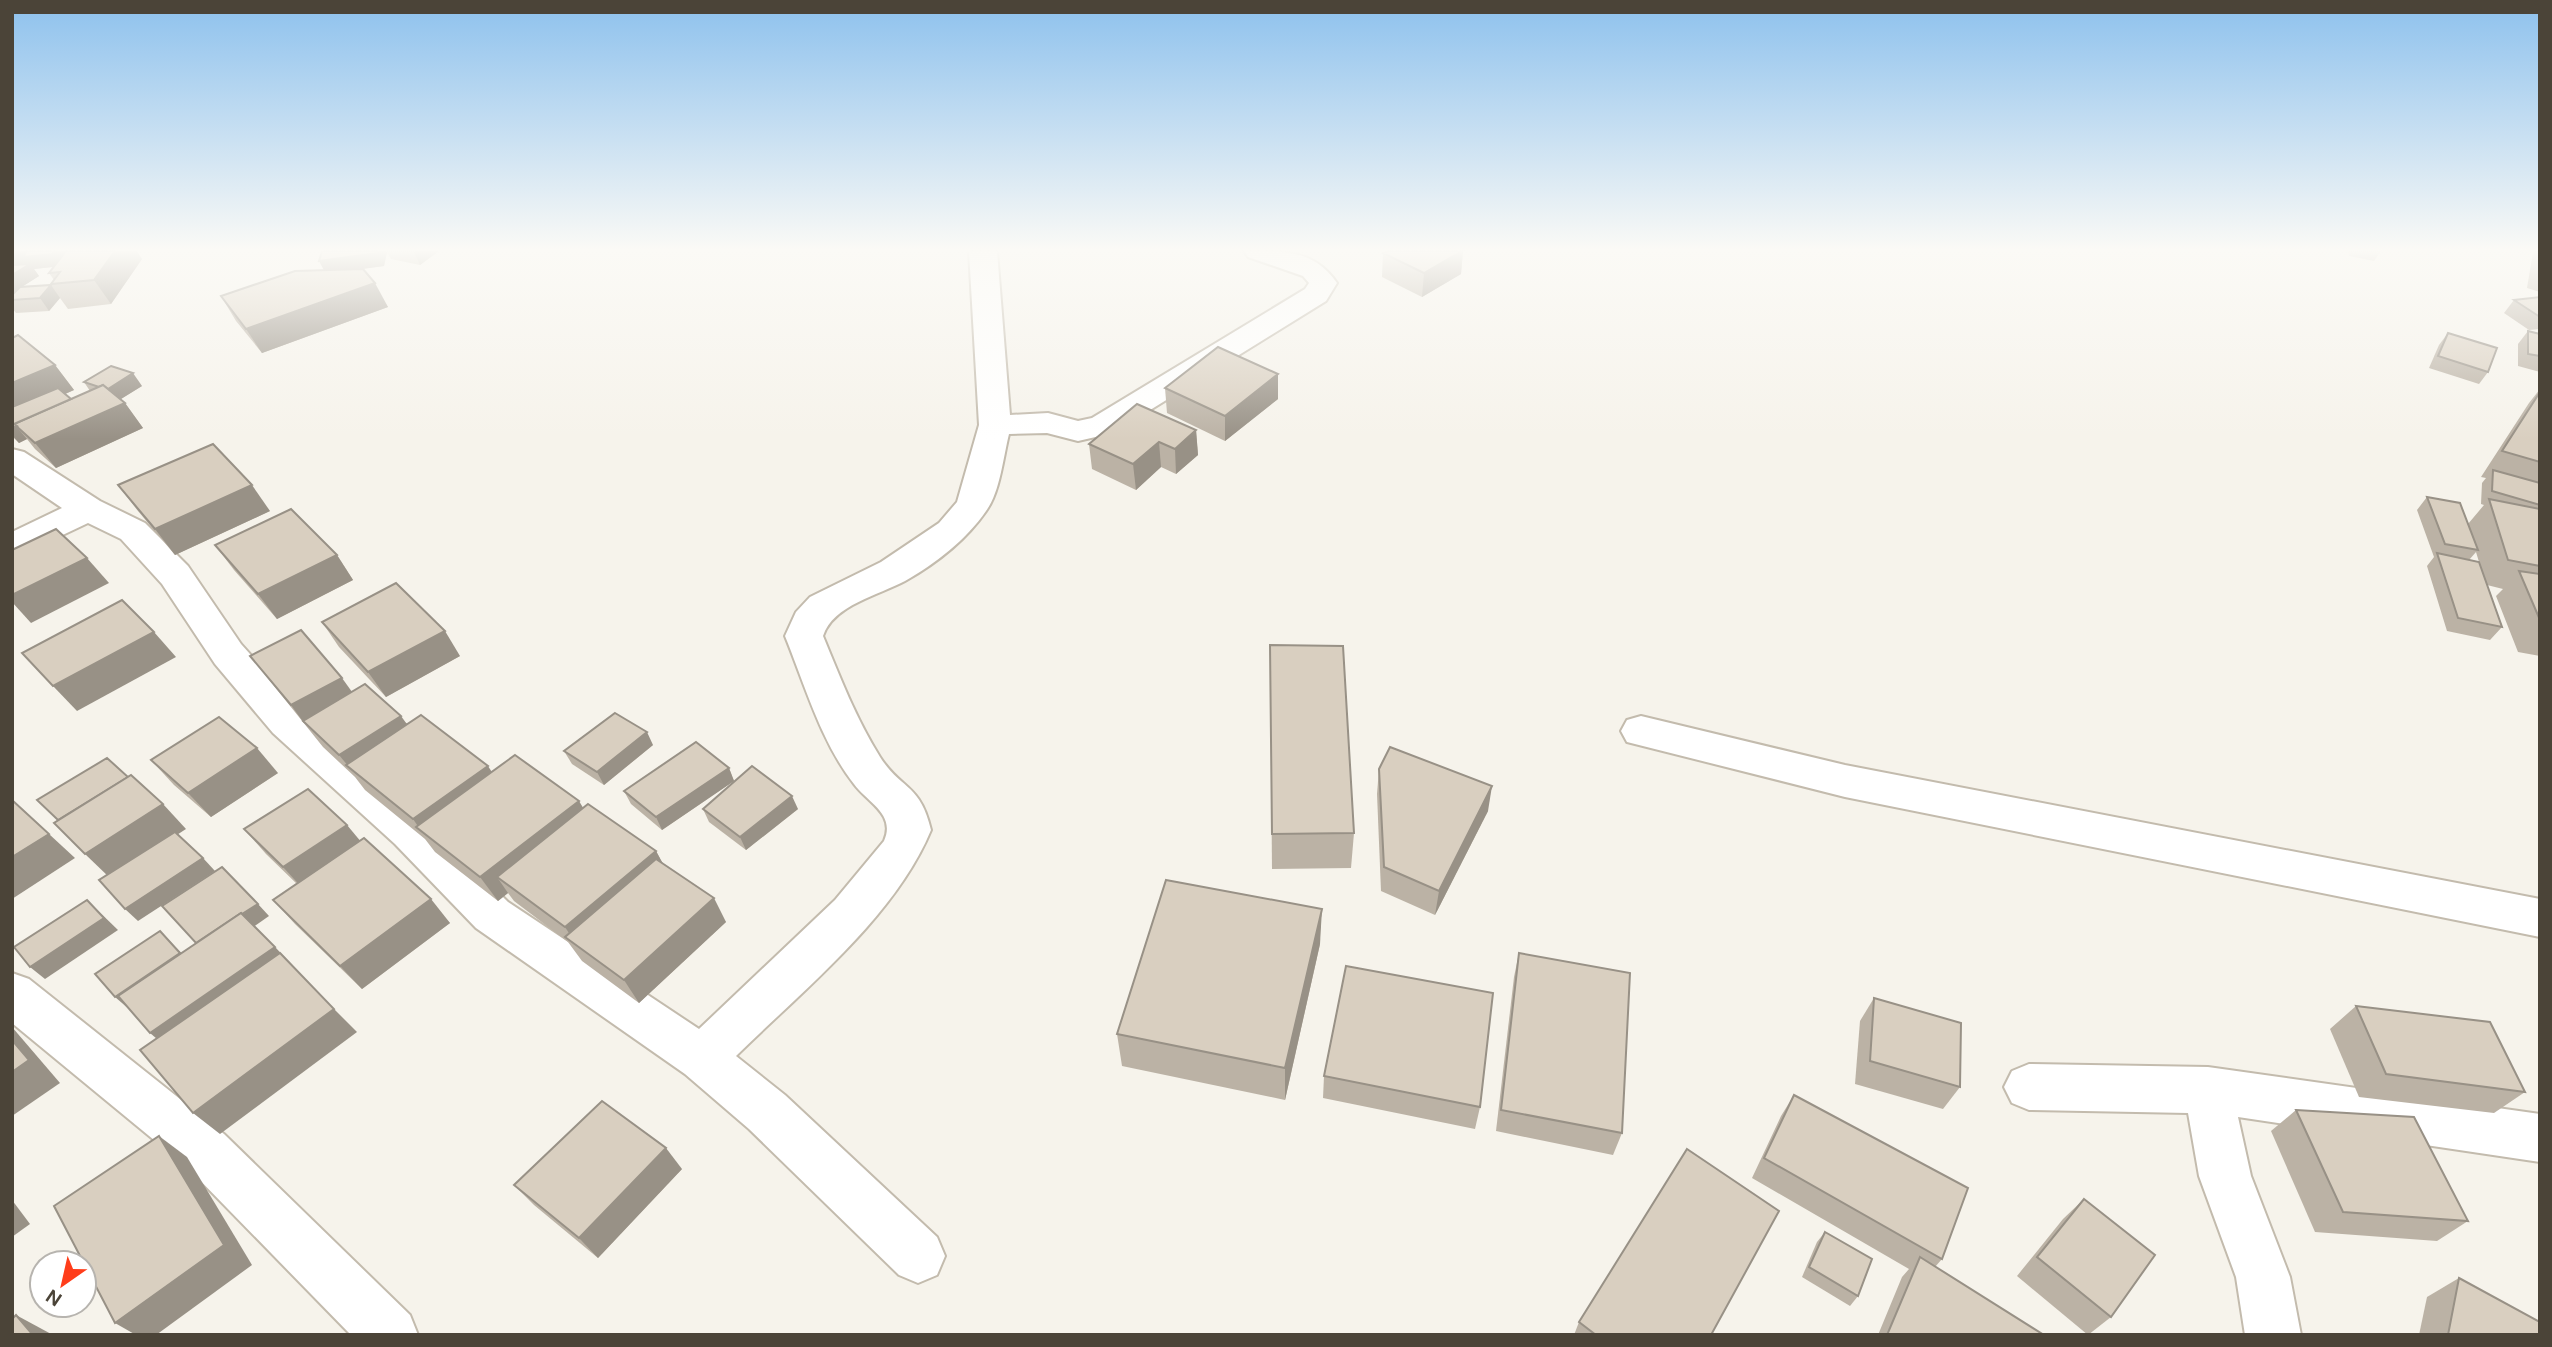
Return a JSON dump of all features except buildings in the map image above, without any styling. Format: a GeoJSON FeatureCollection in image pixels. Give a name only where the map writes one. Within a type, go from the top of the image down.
{"type":"FeatureCollection","features":[{"type":"Feature","properties":{"kind":"street"},"geometry":{"type":"LineString","coordinates":[[702,1058],[851,913],[901,851],[910,830],[905,810],[868,773],[844,733],[804,636],[809,621],[823,606],[894,571],[951,531],[973,505],[995,425],[987,314]]}},
{"type":"Feature","properties":{"kind":"street"},"geometry":{"type":"LineString","coordinates":[[995,425],[1048,424],[1078,430],[1102,426],[1286,314]]}},
{"type":"Feature","properties":{"kind":"street"},"geometry":{"type":"LineString","coordinates":[[12,459],[88,509],[133,531],[175,575],[228,654],[287,722],[332,766],[410,832],[492,915],[702,1058],[767,1112],[918,1256]]}},
{"type":"Feature","properties":{"kind":"street"},"geometry":{"type":"LineString","coordinates":[[12,547],[88,509]]}},
{"type":"Feature","properties":{"kind":"street"},"geometry":{"type":"LineString","coordinates":[[1641,731],[1845,781],[2540,918]]}},
{"type":"Feature","properties":{"kind":"street"},"geometry":{"type":"LineString","coordinates":[[12,994],[206,1152],[390,1335]]}},
{"type":"Feature","properties":{"kind":"street"},"geometry":{"type":"LineString","coordinates":[[2029,1087],[2208,1090],[2540,1138]]}},
{"type":"Feature","properties":{"kind":"street"},"geometry":{"type":"LineString","coordinates":[[2208,1090],[2225,1176],[2263,1277],[2273,1335]]}}]}
